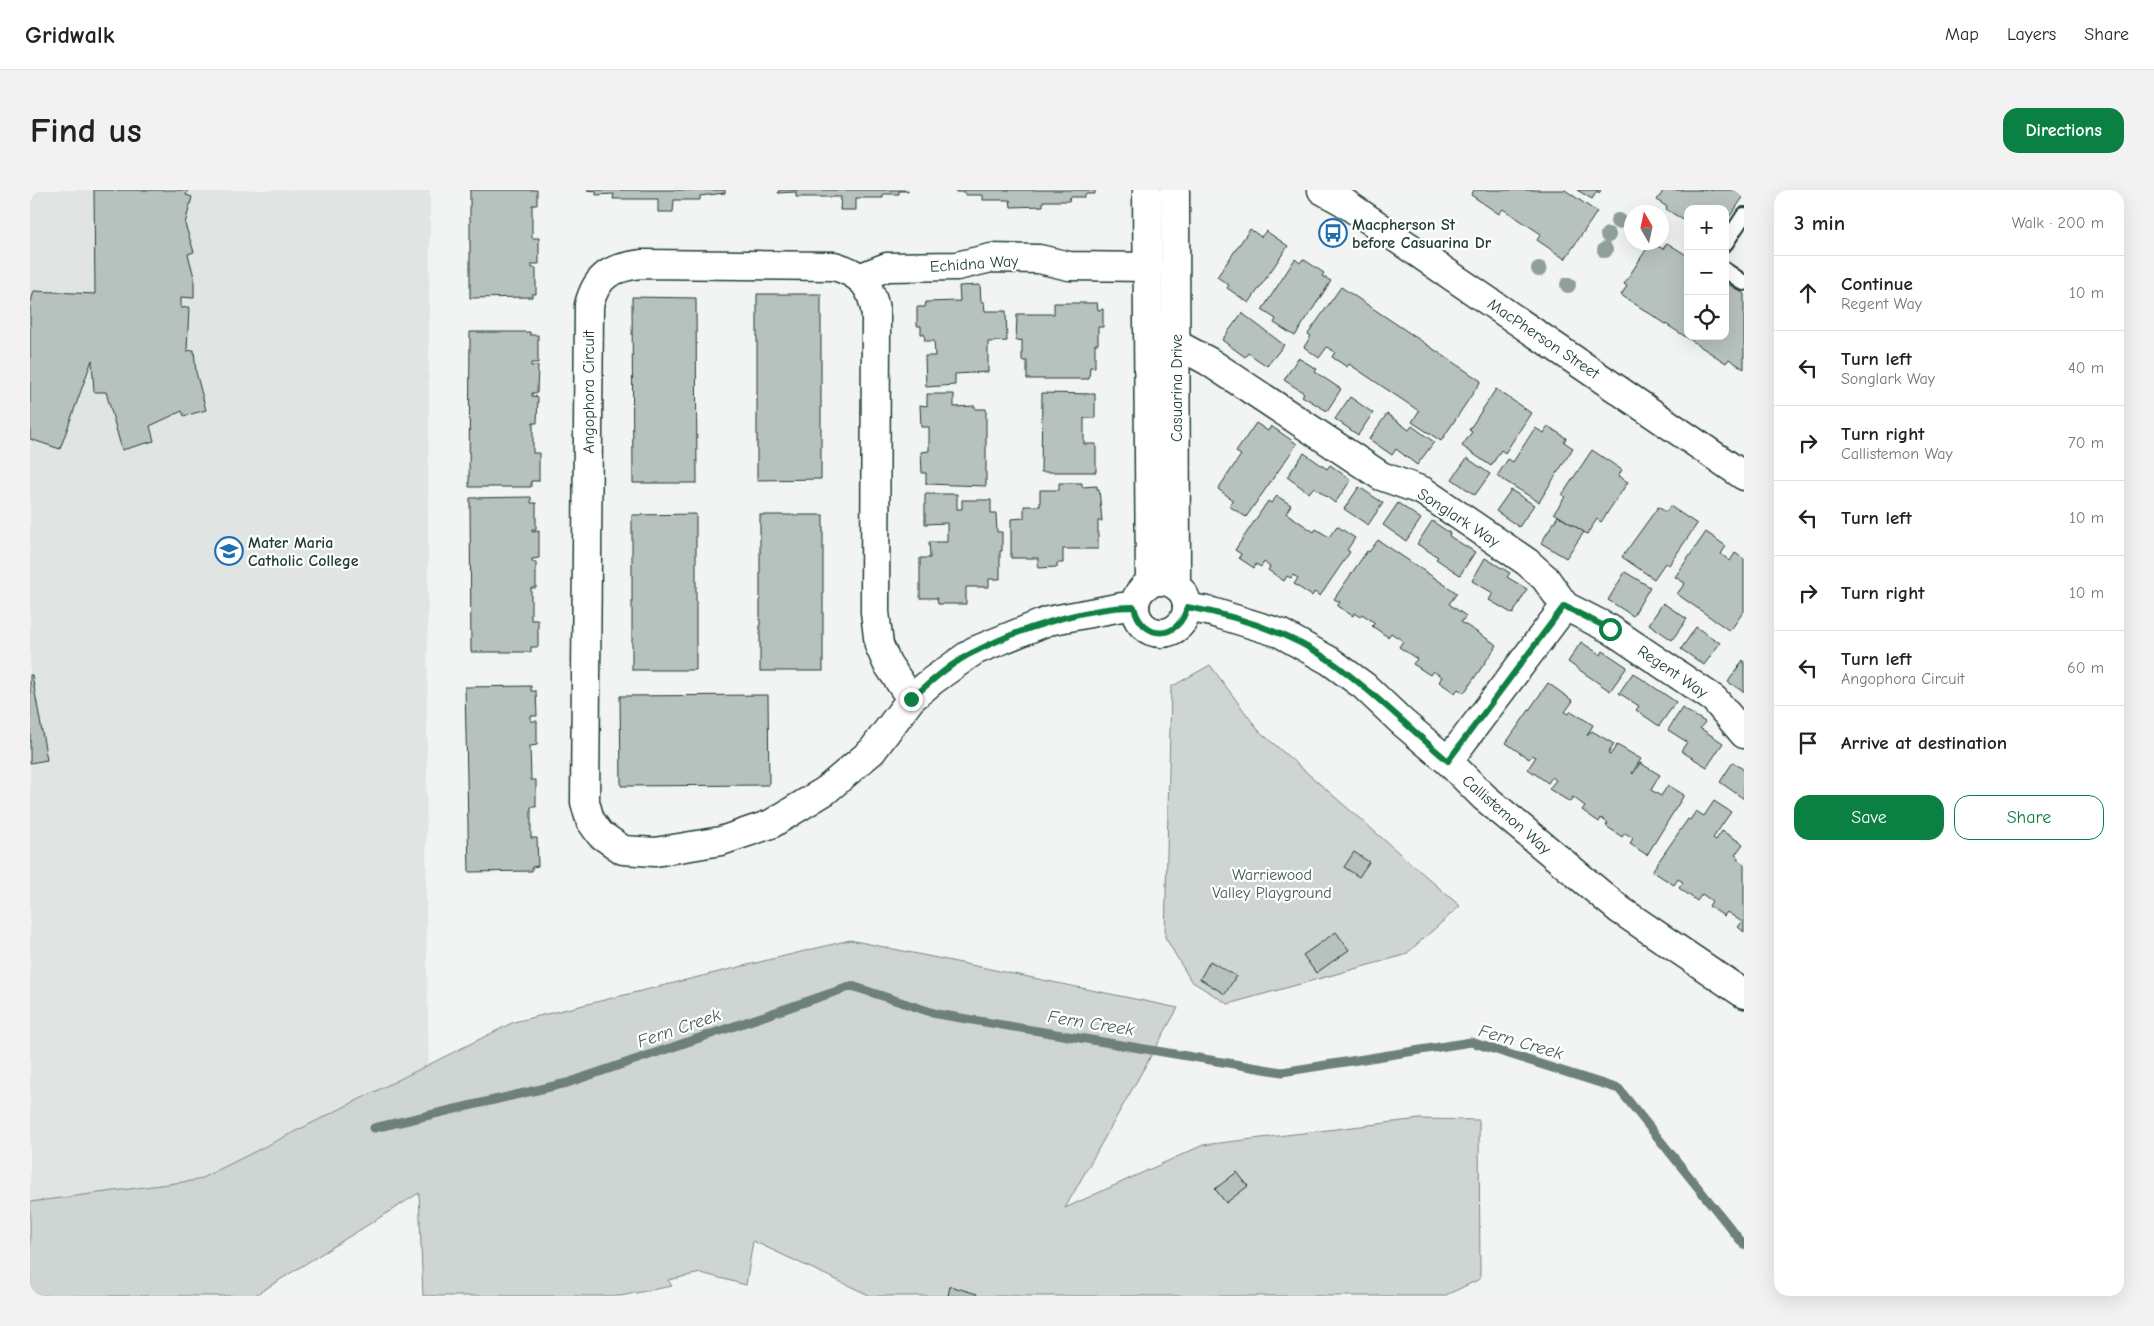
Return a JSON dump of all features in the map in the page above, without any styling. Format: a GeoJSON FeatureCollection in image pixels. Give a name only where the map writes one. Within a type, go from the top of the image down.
{"type":"FeatureCollection","features":[{"type":"Feature","properties":{"kind":"street","name":"Casuarina Drive"},"geometry":{"type":"LineString","coordinates":[[1148,190],[1149,267],[1171,592]]}},
{"type":"Feature","properties":{"kind":"street","name":"Casuarina Drive"},"geometry":{"type":"LineString","coordinates":[[1171,592],[1176,344],[1175,190]]}},
{"type":"Feature","properties":{"kind":"street","name":"MacPherson Street"},"geometry":{"type":"LineString","coordinates":[[1333,194],[1744,476]]}},
{"type":"Feature","properties":{"kind":"street","name":"Echidna Way"},"geometry":{"type":"LineString","coordinates":[[859,278],[887,267],[957,266],[991,258],[1039,259],[1068,266],[1149,267]]}},
{"type":"Feature","properties":{"kind":"street","name":"Angophora Circuit"},"geometry":{"type":"LineString","coordinates":[[859,278],[851,271],[834,266],[641,264],[621,266],[610,272],[599,281],[592,292],[589,305],[585,802],[590,820],[600,834],[623,850],[654,852],[721,841],[771,824],[825,791],[872,751],[911,699],[932,680],[974,651],[1048,621],[1122,607],[1134,607]]}},
{"type":"Feature","properties":{"kind":"street"},"geometry":{"type":"LineString","coordinates":[[859,278],[871,292],[876,317],[875,612],[879,645],[887,663],[911,699]]}},
{"type":"Feature","properties":{"kind":"street","name":"Songlark Way"},"geometry":{"type":"LineString","coordinates":[[1176,344],[1208,360],[1381,476],[1424,491],[1527,562],[1545,578],[1564,606]]}},
{"type":"Feature","properties":{"kind":"street"},"geometry":{"type":"LineString","coordinates":[[1171,592],[1180,624],[1165,632],[1156,632],[1141,623],[1134,607],[1139,593],[1171,592]]}},
{"type":"Feature","properties":{"kind":"street","name":"Callistemon Way"},"geometry":{"type":"LineString","coordinates":[[1171,592],[1212,612],[1280,633],[1330,661],[1364,686],[1402,722],[1448,761],[1484,797],[1620,910],[1744,994]]}},
{"type":"Feature","properties":{"kind":"street"},"geometry":{"type":"LineString","coordinates":[[1448,761],[1564,606]]}},
{"type":"Feature","properties":{"kind":"street","name":"Regent Way"},"geometry":{"type":"LineString","coordinates":[[1564,606],[1610,629],[1714,699],[1744,734]]}},
{"type":"Feature","properties":{"kind":"lane"},"geometry":{"type":"LineString","coordinates":[[1729,238],[1744,215]]}},
{"type":"Feature","properties":{"kind":"lane"},"geometry":{"type":"LineString","coordinates":[[1729,273],[1744,283]]}},
{"type":"Feature","properties":{"kind":"shaded area","name":"Mater Maria Catholic College"},"geometry":{"type":"Polygon","coordinates":[[[30,190],[430,190],[426,912],[429,1074],[30,1265],[30,190]]]}},
{"type":"Feature","properties":{"kind":"green space","name":"Warriewood Valley Playground"},"geometry":{"type":"Polygon","coordinates":[[[1210,665],[1259,731],[1460,906],[1405,955],[1228,1004],[1191,981],[1165,937],[1171,687],[1210,665]]]}},
{"type":"Feature","properties":{"kind":"green space"},"geometry":{"type":"Polygon","coordinates":[[[850,940],[1178,1008],[1065,1208],[1203,1145],[1419,1119],[1479,1120],[1480,1279],[1444,1296],[871,1296],[753,1241],[746,1285],[701,1273],[668,1280],[672,1286],[620,1296],[423,1296],[419,1193],[254,1296],[30,1296],[30,1202],[198,1180],[514,1022],[850,940]]]}},
{"type":"Feature","properties":{"kind":"building"},"geometry":{"type":"Polygon","coordinates":[[[94,190],[188,190],[186,195],[192,197],[185,224],[194,252],[188,254],[194,277],[194,298],[181,297],[181,308],[189,307],[187,351],[194,350],[196,372],[206,410],[184,416],[182,411],[150,426],[154,441],[122,450],[106,392],[94,392],[92,360],[60,449],[30,439],[30,305],[34,291],[95,294],[94,190]]]}},
{"type":"Feature","properties":{"kind":"building"},"geometry":{"type":"Polygon","coordinates":[[[470,190],[537,190],[537,205],[532,205],[532,238],[539,238],[539,264],[532,264],[532,268],[536,268],[536,294],[532,294],[532,297],[470,298],[470,190]]]}},
{"type":"Feature","properties":{"kind":"building"},"geometry":{"type":"Polygon","coordinates":[[[587,190],[725,190],[725,193],[700,196],[700,200],[674,200],[673,212],[658,212],[658,199],[613,199],[614,194],[596,195],[596,191],[587,190]]]}},
{"type":"Feature","properties":{"kind":"building"},"geometry":{"type":"Polygon","coordinates":[[[779,190],[908,191],[899,191],[899,194],[883,194],[883,198],[856,198],[856,210],[840,210],[841,197],[796,197],[796,192],[778,193],[779,190]]]}},
{"type":"Feature","properties":{"kind":"building"},"geometry":{"type":"Polygon","coordinates":[[[956,190],[1095,190],[1095,194],[1085,194],[1085,197],[1070,197],[1069,201],[1043,201],[1043,206],[1011,207],[1010,200],[983,200],[983,195],[965,195],[965,192],[956,192],[956,190]]]}},
{"type":"Feature","properties":{"kind":"building"},"geometry":{"type":"Polygon","coordinates":[[[1474,190],[1565,190],[1597,212],[1565,259],[1537,240],[1541,234],[1503,209],[1499,214],[1471,195],[1474,190]]]}},
{"type":"Feature","properties":{"kind":"building"},"geometry":{"type":"Polygon","coordinates":[[[1577,190],[1601,190],[1599,193],[1597,191],[1592,199],[1577,190]]]}},
{"type":"Feature","properties":{"kind":"building"},"geometry":{"type":"Polygon","coordinates":[[[1664,190],[1742,190],[1744,196],[1729,217],[1729,205],[1684,205],[1684,220],[1669,211],[1669,205],[1664,205],[1657,200],[1664,190]]]}},
{"type":"Feature","properties":{"kind":"building"},"geometry":{"type":"Polygon","coordinates":[[[1250,229],[1261,237],[1266,231],[1288,246],[1249,303],[1227,288],[1229,285],[1217,277],[1250,229]]]}},
{"type":"Feature","properties":{"kind":"building"},"geometry":{"type":"Polygon","coordinates":[[[1669,244],[1684,254],[1684,336],[1621,295],[1627,286],[1624,284],[1646,250],[1669,250],[1669,244]]]}},
{"type":"Feature","properties":{"kind":"building"},"geometry":{"type":"Polygon","coordinates":[[[1295,259],[1300,263],[1303,259],[1324,273],[1322,276],[1331,281],[1295,336],[1274,323],[1276,319],[1262,310],[1295,259]]]}},
{"type":"Feature","properties":{"kind":"building"},"geometry":{"type":"Polygon","coordinates":[[[980,285],[981,302],[984,302],[985,311],[1006,311],[1007,341],[988,342],[988,372],[955,374],[955,385],[926,387],[925,356],[935,356],[934,341],[925,341],[924,334],[921,334],[921,326],[917,326],[917,307],[925,307],[926,302],[960,301],[959,286],[980,285]]]}},
{"type":"Feature","properties":{"kind":"building"},"geometry":{"type":"Polygon","coordinates":[[[1729,285],[1744,294],[1744,369],[1729,359],[1726,363],[1690,340],[1729,340],[1729,285]]]}},
{"type":"Feature","properties":{"kind":"building"},"geometry":{"type":"Polygon","coordinates":[[[1341,287],[1481,381],[1441,441],[1412,422],[1419,411],[1349,364],[1347,367],[1332,357],[1335,352],[1327,347],[1319,358],[1304,347],[1311,336],[1308,334],[1341,287]]]}},
{"type":"Feature","properties":{"kind":"building"},"geometry":{"type":"Polygon","coordinates":[[[757,294],[821,294],[821,479],[757,480],[757,294]]]}},
{"type":"Feature","properties":{"kind":"building"},"geometry":{"type":"Polygon","coordinates":[[[632,297],[696,298],[697,483],[633,483],[632,297]]]}},
{"type":"Feature","properties":{"kind":"building"},"geometry":{"type":"Polygon","coordinates":[[[1054,303],[1097,303],[1098,310],[1103,309],[1103,327],[1098,327],[1098,344],[1095,344],[1095,367],[1090,367],[1089,379],[1027,379],[1027,361],[1022,361],[1022,340],[1016,341],[1017,314],[1054,314],[1054,303]]]}},
{"type":"Feature","properties":{"kind":"building"},"geometry":{"type":"Polygon","coordinates":[[[1242,313],[1284,345],[1267,366],[1248,353],[1245,357],[1222,340],[1242,313]]]}},
{"type":"Feature","properties":{"kind":"building"},"geometry":{"type":"Polygon","coordinates":[[[470,332],[530,332],[530,335],[538,335],[538,363],[531,363],[531,366],[538,366],[537,393],[532,393],[532,396],[538,397],[537,423],[533,423],[533,453],[539,453],[539,481],[531,481],[531,487],[469,487],[470,332]]]}},
{"type":"Feature","properties":{"kind":"building"},"geometry":{"type":"Polygon","coordinates":[[[1298,358],[1317,369],[1315,372],[1341,389],[1327,411],[1302,396],[1304,393],[1284,380],[1298,358]]]}},
{"type":"Feature","properties":{"kind":"building"},"geometry":{"type":"Polygon","coordinates":[[[1496,389],[1531,413],[1505,453],[1501,450],[1491,466],[1462,446],[1472,432],[1469,430],[1496,389]]]}},
{"type":"Feature","properties":{"kind":"building"},"geometry":{"type":"Polygon","coordinates":[[[1042,393],[1095,394],[1095,418],[1084,418],[1084,444],[1096,444],[1096,472],[1041,472],[1042,393]]]}},
{"type":"Feature","properties":{"kind":"building"},"geometry":{"type":"Polygon","coordinates":[[[927,394],[954,394],[954,407],[975,406],[975,409],[986,409],[986,486],[926,484],[926,473],[922,473],[921,452],[929,451],[929,427],[921,427],[920,405],[927,406],[927,394]]]}},
{"type":"Feature","properties":{"kind":"building"},"geometry":{"type":"Polygon","coordinates":[[[1350,397],[1373,413],[1358,435],[1335,419],[1350,397]]]}},
{"type":"Feature","properties":{"kind":"building"},"geometry":{"type":"Polygon","coordinates":[[[1387,414],[1409,430],[1412,426],[1434,442],[1417,465],[1396,449],[1392,455],[1369,439],[1387,414]]]}},
{"type":"Feature","properties":{"kind":"building"},"geometry":{"type":"Polygon","coordinates":[[[1256,423],[1268,431],[1271,426],[1297,444],[1246,517],[1229,506],[1233,500],[1218,489],[1241,455],[1236,452],[1256,423]]]}},
{"type":"Feature","properties":{"kind":"building"},"geometry":{"type":"Polygon","coordinates":[[[1548,426],[1566,438],[1564,442],[1573,448],[1539,502],[1497,476],[1508,459],[1513,462],[1535,428],[1544,433],[1548,426]]]}},
{"type":"Feature","properties":{"kind":"building"},"geometry":{"type":"Polygon","coordinates":[[[1592,450],[1622,470],[1618,476],[1628,482],[1601,522],[1597,519],[1587,534],[1554,513],[1565,497],[1562,495],[1592,450]]]}},
{"type":"Feature","properties":{"kind":"building"},"geometry":{"type":"Polygon","coordinates":[[[1304,453],[1327,469],[1330,465],[1351,480],[1335,503],[1314,487],[1309,493],[1287,477],[1304,453]]]}},
{"type":"Feature","properties":{"kind":"building"},"geometry":{"type":"Polygon","coordinates":[[[1467,458],[1490,474],[1475,495],[1452,479],[1467,458]]]}},
{"type":"Feature","properties":{"kind":"building"},"geometry":{"type":"Polygon","coordinates":[[[1059,483],[1082,483],[1082,487],[1097,486],[1097,489],[1099,489],[1102,521],[1098,521],[1098,549],[1063,549],[1063,563],[1057,563],[1057,567],[1038,568],[1038,558],[1011,558],[1011,519],[1024,518],[1024,506],[1040,506],[1040,490],[1059,490],[1059,483]]]}},
{"type":"Feature","properties":{"kind":"building"},"geometry":{"type":"Polygon","coordinates":[[[1359,487],[1383,503],[1368,525],[1344,509],[1359,487]]]}},
{"type":"Feature","properties":{"kind":"building"},"geometry":{"type":"Polygon","coordinates":[[[1511,490],[1534,505],[1519,527],[1496,511],[1511,490]]]}},
{"type":"Feature","properties":{"kind":"building"},"geometry":{"type":"Polygon","coordinates":[[[925,494],[957,494],[957,509],[962,509],[962,500],[991,500],[991,513],[996,513],[997,532],[1002,532],[1000,579],[989,579],[989,587],[966,587],[966,604],[938,604],[937,598],[920,598],[920,558],[930,558],[929,542],[947,542],[947,523],[925,524],[925,494]]]}},
{"type":"Feature","properties":{"kind":"building"},"geometry":{"type":"Polygon","coordinates":[[[1277,496],[1291,505],[1286,513],[1314,532],[1316,529],[1329,537],[1337,526],[1355,538],[1347,550],[1350,552],[1320,596],[1314,592],[1312,596],[1294,584],[1298,578],[1293,575],[1291,578],[1287,576],[1284,581],[1268,570],[1270,567],[1264,562],[1261,567],[1256,564],[1254,568],[1239,558],[1241,554],[1235,550],[1268,501],[1271,503],[1277,496]]]}},
{"type":"Feature","properties":{"kind":"building"},"geometry":{"type":"Polygon","coordinates":[[[531,497],[531,503],[536,503],[536,529],[532,529],[532,532],[539,531],[539,558],[532,559],[532,562],[536,562],[536,588],[531,588],[531,620],[538,620],[538,647],[531,647],[531,652],[471,652],[470,498],[531,497]]]}},
{"type":"Feature","properties":{"kind":"building"},"geometry":{"type":"Polygon","coordinates":[[[1398,503],[1421,519],[1406,541],[1383,525],[1398,503]]]}},
{"type":"Feature","properties":{"kind":"building"},"geometry":{"type":"Polygon","coordinates":[[[1670,506],[1697,524],[1669,565],[1665,563],[1654,579],[1622,557],[1658,507],[1666,512],[1670,506]]]}},
{"type":"Feature","properties":{"kind":"building"},"geometry":{"type":"Polygon","coordinates":[[[696,514],[696,670],[632,670],[632,515],[696,514]]]}},
{"type":"Feature","properties":{"kind":"building"},"geometry":{"type":"Polygon","coordinates":[[[760,515],[823,515],[823,671],[760,671],[760,515]]]}},
{"type":"Feature","properties":{"kind":"building"},"geometry":{"type":"Polygon","coordinates":[[[1558,516],[1584,532],[1566,558],[1541,543],[1558,516]]]}},
{"type":"Feature","properties":{"kind":"building"},"geometry":{"type":"Polygon","coordinates":[[[1432,521],[1450,533],[1449,536],[1475,552],[1460,575],[1436,559],[1438,557],[1417,544],[1432,521]]]}},
{"type":"Feature","properties":{"kind":"building"},"geometry":{"type":"Polygon","coordinates":[[[1706,532],[1726,546],[1721,554],[1730,561],[1735,553],[1744,559],[1744,611],[1730,631],[1677,594],[1685,583],[1675,577],[1706,532]]]}},
{"type":"Feature","properties":{"kind":"building"},"geometry":{"type":"Polygon","coordinates":[[[1378,540],[1457,593],[1449,604],[1466,616],[1461,622],[1497,645],[1464,693],[1458,689],[1455,693],[1439,682],[1442,677],[1433,671],[1430,675],[1413,664],[1417,659],[1399,647],[1403,641],[1391,633],[1388,637],[1372,626],[1375,623],[1362,614],[1360,617],[1354,613],[1353,616],[1337,606],[1340,602],[1334,599],[1367,551],[1369,552],[1378,540]]]}},
{"type":"Feature","properties":{"kind":"building"},"geometry":{"type":"Polygon","coordinates":[[[1485,558],[1510,573],[1507,577],[1527,589],[1513,614],[1489,600],[1493,593],[1472,581],[1485,558]]]}},
{"type":"Feature","properties":{"kind":"building"},"geometry":{"type":"Polygon","coordinates":[[[1625,572],[1650,587],[1633,616],[1608,600],[1625,572]]]}},
{"type":"Feature","properties":{"kind":"building"},"geometry":{"type":"Polygon","coordinates":[[[1663,603],[1687,619],[1672,640],[1649,624],[1663,603]]]}},
{"type":"Feature","properties":{"kind":"building"},"geometry":{"type":"Polygon","coordinates":[[[1696,627],[1720,643],[1704,665],[1681,649],[1696,627]]]}},
{"type":"Feature","properties":{"kind":"building"},"geometry":{"type":"Polygon","coordinates":[[[1581,642],[1601,655],[1603,651],[1627,667],[1610,691],[1568,662],[1581,642]]]}},
{"type":"Feature","properties":{"kind":"building"},"geometry":{"type":"Polygon","coordinates":[[[1744,661],[1744,692],[1728,682],[1744,661]]]}},
{"type":"Feature","properties":{"kind":"building"},"geometry":{"type":"Polygon","coordinates":[[[1633,673],[1676,702],[1659,726],[1636,710],[1639,706],[1619,693],[1633,673]]]}},
{"type":"Feature","properties":{"kind":"building"},"geometry":{"type":"Polygon","coordinates":[[[30,675],[32,675],[47,760],[30,763],[30,675]]]}},
{"type":"Feature","properties":{"kind":"building"},"geometry":{"type":"Polygon","coordinates":[[[1548,683],[1573,701],[1565,712],[1569,714],[1571,711],[1593,725],[1587,736],[1592,731],[1614,744],[1608,754],[1610,755],[1617,745],[1641,759],[1633,774],[1640,763],[1660,775],[1651,790],[1661,796],[1668,785],[1684,795],[1647,855],[1630,844],[1633,838],[1625,833],[1622,837],[1606,826],[1608,823],[1601,818],[1599,822],[1582,810],[1585,806],[1573,797],[1570,802],[1549,789],[1556,780],[1552,777],[1548,783],[1528,769],[1536,757],[1532,755],[1529,759],[1506,743],[1548,683]]]}},
{"type":"Feature","properties":{"kind":"building"},"geometry":{"type":"Polygon","coordinates":[[[531,686],[531,691],[536,691],[537,716],[531,716],[531,721],[537,721],[537,745],[530,746],[531,780],[536,780],[536,807],[531,807],[531,838],[537,838],[538,866],[532,867],[532,871],[469,872],[465,687],[531,686]]]}},
{"type":"Feature","properties":{"kind":"building"},"geometry":{"type":"Polygon","coordinates":[[[768,695],[769,785],[621,786],[620,696],[768,695]]]}},
{"type":"Feature","properties":{"kind":"building"},"geometry":{"type":"Polygon","coordinates":[[[1682,708],[1705,722],[1700,728],[1723,743],[1707,767],[1681,751],[1687,742],[1668,730],[1682,708]]]}},
{"type":"Feature","properties":{"kind":"building"},"geometry":{"type":"Polygon","coordinates":[[[1733,762],[1744,770],[1744,799],[1720,782],[1733,762]]]}},
{"type":"Feature","properties":{"kind":"building"},"geometry":{"type":"Polygon","coordinates":[[[1714,801],[1731,812],[1713,838],[1716,840],[1722,831],[1743,844],[1735,855],[1744,864],[1744,932],[1738,927],[1742,922],[1727,912],[1724,916],[1709,906],[1712,901],[1702,894],[1697,901],[1679,888],[1683,882],[1678,879],[1674,885],[1652,871],[1688,819],[1690,820],[1696,811],[1704,816],[1714,801]]]}},
{"type":"Feature","properties":{"kind":"building"},"geometry":{"type":"Polygon","coordinates":[[[1354,852],[1369,862],[1359,877],[1344,867],[1354,852]]]}},
{"type":"Feature","properties":{"kind":"building"},"geometry":{"type":"Polygon","coordinates":[[[1336,932],[1349,950],[1316,973],[1303,955],[1336,932]]]}},
{"type":"Feature","properties":{"kind":"building"},"geometry":{"type":"Polygon","coordinates":[[[1210,961],[1236,976],[1225,994],[1200,979],[1210,961]]]}},
{"type":"Feature","properties":{"kind":"building"},"geometry":{"type":"Polygon","coordinates":[[[1237,1172],[1248,1186],[1226,1203],[1215,1189],[1237,1172]]]}},
{"type":"Feature","properties":{"kind":"building"},"geometry":{"type":"Polygon","coordinates":[[[950,1286],[977,1294],[976,1296],[948,1296],[950,1286]]]}},
{"type":"Feature","properties":{"kind":"waterway","name":"Fern Creek"},"geometry":{"type":"LineString","coordinates":[[374,1128],[567,1083],[852,986],[937,1014],[1282,1072],[1471,1042],[1619,1089],[1744,1245]]}},
{"type":"Feature","properties":{"kind":"place","name":"Macpherson St before Casuarina Dr"},"geometry":{"type":"Point","coordinates":[1333,233]}},
{"type":"Feature","properties":{"kind":"place","name":"Mater Maria Catholic College"},"geometry":{"type":"Point","coordinates":[229,551]}},
{"type":"Feature","properties":{"kind":"route"},"geometry":{"type":"LineString","coordinates":[[911,699],[932,680],[974,651],[1048,621],[1122,607],[1134,607],[1136,616],[1148,629],[1156,632],[1165,632],[1180,624],[1185,616],[1187,607],[1212,612],[1280,633],[1330,661],[1364,686],[1402,722],[1448,761],[1564,606],[1610,629]]}}]}
